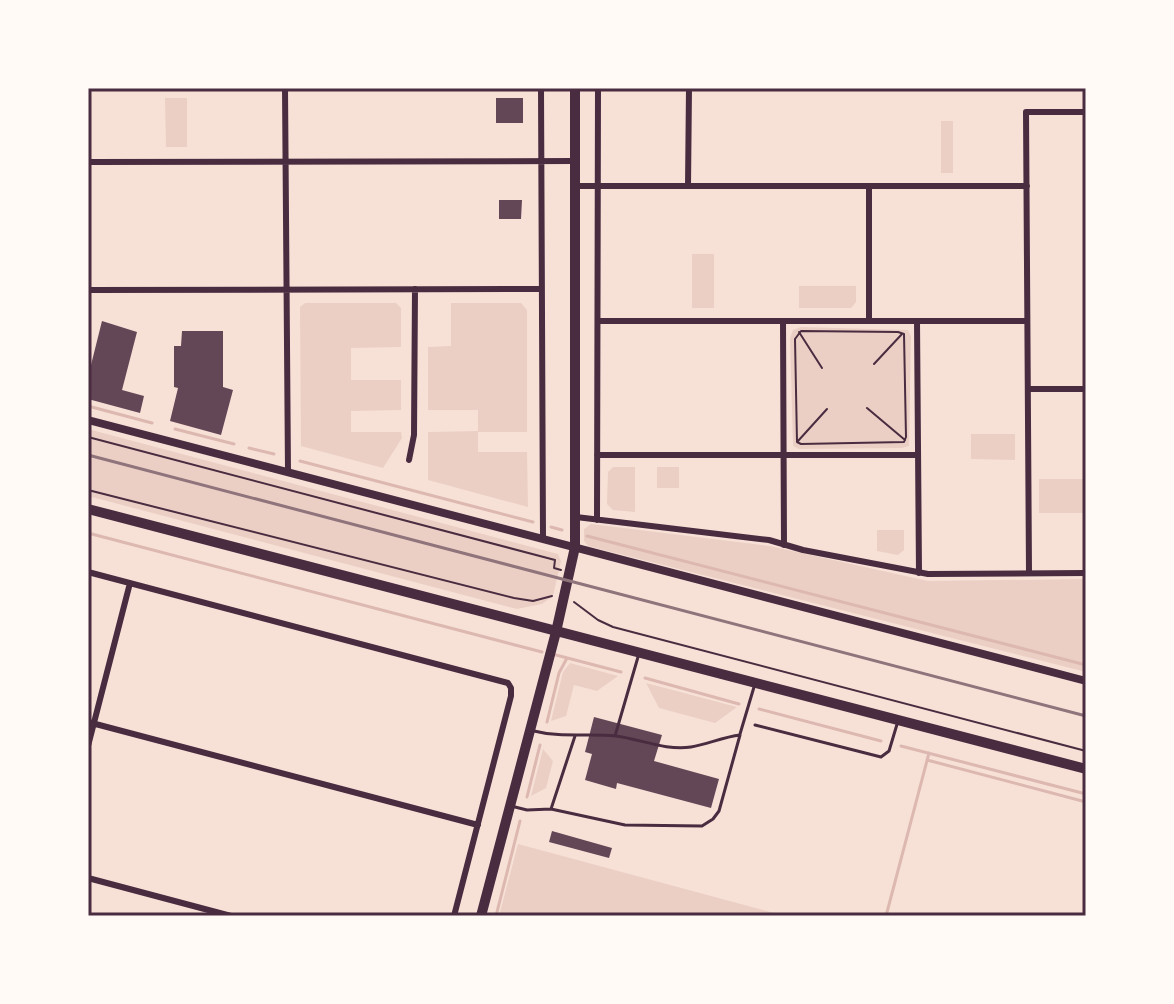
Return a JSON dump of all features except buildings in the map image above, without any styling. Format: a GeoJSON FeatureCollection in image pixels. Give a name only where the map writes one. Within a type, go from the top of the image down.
{"type":"FeatureCollection","features":[{"type":"Feature","properties":{"kind":"main road"},"geometry":{"type":"LineString","coordinates":[[481,916],[556,632],[575,547],[575,88]]}},
{"type":"Feature","properties":{"kind":"main road"},"geometry":{"type":"LineString","coordinates":[[88,509],[1086,769]]}},
{"type":"Feature","properties":{"kind":"street"},"geometry":{"type":"LineString","coordinates":[[285,88],[288,472]]}},
{"type":"Feature","properties":{"kind":"street"},"geometry":{"type":"LineString","coordinates":[[541,88],[543,539]]}},
{"type":"Feature","properties":{"kind":"street"},"geometry":{"type":"LineString","coordinates":[[597,520],[598,88]]}},
{"type":"Feature","properties":{"kind":"street"},"geometry":{"type":"LineString","coordinates":[[688,186],[689,88]]}},
{"type":"Feature","properties":{"kind":"street"},"geometry":{"type":"LineString","coordinates":[[1029,573],[1026,112],[1086,112]]}},
{"type":"Feature","properties":{"kind":"street"},"geometry":{"type":"LineString","coordinates":[[88,162],[575,161]]}},
{"type":"Feature","properties":{"kind":"street"},"geometry":{"type":"LineString","coordinates":[[576,186],[1027,186]]}},
{"type":"Feature","properties":{"kind":"street"},"geometry":{"type":"LineString","coordinates":[[869,186],[869,321]]}},
{"type":"Feature","properties":{"kind":"street"},"geometry":{"type":"LineString","coordinates":[[409,460],[414,439],[415,289]]}},
{"type":"Feature","properties":{"kind":"street"},"geometry":{"type":"LineString","coordinates":[[88,290],[541,289]]}},
{"type":"Feature","properties":{"kind":"street"},"geometry":{"type":"LineString","coordinates":[[598,321],[1027,321]]}},
{"type":"Feature","properties":{"kind":"street"},"geometry":{"type":"LineString","coordinates":[[783,321],[784,545]]}},
{"type":"Feature","properties":{"kind":"street"},"geometry":{"type":"LineString","coordinates":[[917,321],[919,573]]}},
{"type":"Feature","properties":{"kind":"street"},"geometry":{"type":"LineString","coordinates":[[1028,389],[1086,389]]}},
{"type":"Feature","properties":{"kind":"street"},"geometry":{"type":"LineString","coordinates":[[88,420],[1086,681]]}},
{"type":"Feature","properties":{"kind":"street"},"geometry":{"type":"LineString","coordinates":[[597,455],[918,455]]}},
{"type":"Feature","properties":{"kind":"street"},"geometry":{"type":"LineString","coordinates":[[576,517],[763,540],[919,573],[1086,573]]}},
{"type":"Feature","properties":{"kind":"street"},"geometry":{"type":"LineString","coordinates":[[88,572],[502,680],[510,685],[511,696],[454,916]]}},
{"type":"Feature","properties":{"kind":"street"},"geometry":{"type":"LineString","coordinates":[[88,746],[91,722],[130,583]]}},
{"type":"Feature","properties":{"kind":"street"},"geometry":{"type":"LineString","coordinates":[[91,722],[478,825]]}},
{"type":"Feature","properties":{"kind":"street"},"geometry":{"type":"LineString","coordinates":[[88,878],[231,916]]}},
{"type":"Feature","properties":{"kind":"lane"},"geometry":{"type":"LineString","coordinates":[[615,736],[639,653]]}},
{"type":"Feature","properties":{"kind":"lane"},"geometry":{"type":"LineString","coordinates":[[510,805],[527,810],[551,809],[625,825],[702,826],[719,811],[755,683]]}},
{"type":"Feature","properties":{"kind":"lane"},"geometry":{"type":"LineString","coordinates":[[755,725],[881,757],[889,751],[898,721]]}},
{"type":"Feature","properties":{"kind":"lane"},"geometry":{"type":"LineString","coordinates":[[530,730],[547,735],[615,736],[671,747],[691,747],[720,737],[740,735]]}},
{"type":"Feature","properties":{"kind":"lane"},"geometry":{"type":"LineString","coordinates":[[551,809],[575,735]]}},
{"type":"Feature","properties":{"kind":"path"},"geometry":{"type":"LineString","coordinates":[[799,332],[902,333]]}},
{"type":"Feature","properties":{"kind":"path"},"geometry":{"type":"LineString","coordinates":[[799,332],[822,368]]}},
{"type":"Feature","properties":{"kind":"path"},"geometry":{"type":"LineString","coordinates":[[797,442],[795,339],[799,332]]}},
{"type":"Feature","properties":{"kind":"path"},"geometry":{"type":"LineString","coordinates":[[874,364],[902,333]]}},
{"type":"Feature","properties":{"kind":"path"},"geometry":{"type":"LineString","coordinates":[[902,333],[906,340],[905,441]]}},
{"type":"Feature","properties":{"kind":"path"},"geometry":{"type":"LineString","coordinates":[[867,408],[905,441]]}},
{"type":"Feature","properties":{"kind":"path"},"geometry":{"type":"LineString","coordinates":[[797,442],[827,409]]}},
{"type":"Feature","properties":{"kind":"path"},"geometry":{"type":"LineString","coordinates":[[88,437],[555,560],[554,568],[570,572]]}},
{"type":"Feature","properties":{"kind":"path"},"geometry":{"type":"LineString","coordinates":[[797,442],[900,444],[905,441]]}},
{"type":"Feature","properties":{"kind":"path"},"geometry":{"type":"LineString","coordinates":[[88,490],[514,598],[533,601],[550,596],[564,599],[583,607],[598,620],[613,627],[1086,751]]}},
{"type":"Feature","properties":{"kind":"shaded area"},"geometry":{"type":"Polygon","coordinates":[[[165,98],[187,98],[187,147],[166,147],[165,98]]]}},
{"type":"Feature","properties":{"kind":"shaded area"},"geometry":{"type":"Polygon","coordinates":[[[941,121],[953,121],[953,173],[941,173],[941,121]]]}},
{"type":"Feature","properties":{"kind":"shaded area"},"geometry":{"type":"Polygon","coordinates":[[[692,254],[714,254],[714,308],[692,308],[692,254]]]}},
{"type":"Feature","properties":{"kind":"shaded area"},"geometry":{"type":"Polygon","coordinates":[[[799,286],[856,286],[856,302],[851,308],[799,308],[799,286]]]}},
{"type":"Feature","properties":{"kind":"shaded area"},"geometry":{"type":"Polygon","coordinates":[[[305,303],[396,303],[401,308],[401,347],[351,348],[351,380],[401,380],[401,410],[351,411],[351,432],[401,432],[402,438],[383,468],[301,446],[300,307],[305,303]]]}},
{"type":"Feature","properties":{"kind":"shaded area"},"geometry":{"type":"Polygon","coordinates":[[[451,303],[521,303],[527,310],[527,432],[478,432],[478,452],[527,452],[528,507],[428,480],[428,432],[478,431],[478,410],[428,410],[428,347],[451,346],[451,303]]]}},
{"type":"Feature","properties":{"kind":"shaded area"},"geometry":{"type":"Polygon","coordinates":[[[801,327],[908,330],[911,336],[909,446],[799,449],[793,446],[790,338],[793,330],[801,327]]]}},
{"type":"Feature","properties":{"kind":"shaded area"},"geometry":{"type":"Polygon","coordinates":[[[88,429],[558,554],[561,561],[553,596],[542,604],[517,609],[88,496],[88,429]]]}},
{"type":"Feature","properties":{"kind":"shaded area"},"geometry":{"type":"Polygon","coordinates":[[[971,434],[1015,434],[1015,460],[971,459],[971,434]]]}},
{"type":"Feature","properties":{"kind":"shaded area"},"geometry":{"type":"Polygon","coordinates":[[[613,467],[635,467],[635,512],[613,510],[607,504],[608,472],[613,467]]]}},
{"type":"Feature","properties":{"kind":"shaded area"},"geometry":{"type":"Polygon","coordinates":[[[657,467],[679,467],[679,488],[657,488],[657,467]]]}},
{"type":"Feature","properties":{"kind":"shaded area"},"geometry":{"type":"Polygon","coordinates":[[[1039,479],[1086,479],[1086,513],[1039,513],[1039,479]]]}},
{"type":"Feature","properties":{"kind":"shaded area"},"geometry":{"type":"Polygon","coordinates":[[[591,524],[770,546],[928,581],[1086,579],[1086,672],[588,546],[584,541],[584,529],[591,524]]]}},
{"type":"Feature","properties":{"kind":"shaded area"},"geometry":{"type":"Polygon","coordinates":[[[877,530],[904,530],[904,550],[898,555],[877,551],[877,530]]]}},
{"type":"Feature","properties":{"kind":"shaded area"},"geometry":{"type":"Polygon","coordinates":[[[570,663],[618,676],[597,691],[574,685],[566,716],[551,721],[563,672],[570,663]]]}},
{"type":"Feature","properties":{"kind":"shaded area"},"geometry":{"type":"Polygon","coordinates":[[[646,683],[737,707],[715,723],[659,708],[646,683]]]}},
{"type":"Feature","properties":{"kind":"shaded area"},"geometry":{"type":"Polygon","coordinates":[[[543,749],[553,761],[546,788],[531,796],[543,749]]]}},
{"type":"Feature","properties":{"kind":"shaded area"},"geometry":{"type":"Polygon","coordinates":[[[518,844],[785,916],[499,916],[518,844]]]}},
{"type":"Feature","properties":{"kind":"waterway"},"geometry":{"type":"LineString","coordinates":[[88,406],[152,423]]}},
{"type":"Feature","properties":{"kind":"waterway"},"geometry":{"type":"LineString","coordinates":[[175,429],[234,444]]}},
{"type":"Feature","properties":{"kind":"waterway"},"geometry":{"type":"LineString","coordinates":[[249,448],[274,454]]}},
{"type":"Feature","properties":{"kind":"waterway"},"geometry":{"type":"LineString","coordinates":[[300,461],[533,522]]}},
{"type":"Feature","properties":{"kind":"waterway"},"geometry":{"type":"LineString","coordinates":[[551,527],[562,530]]}},
{"type":"Feature","properties":{"kind":"waterway"},"geometry":{"type":"LineString","coordinates":[[88,533],[542,652]]}},
{"type":"Feature","properties":{"kind":"waterway"},"geometry":{"type":"LineString","coordinates":[[587,536],[1086,665]]}},
{"type":"Feature","properties":{"kind":"waterway"},"geometry":{"type":"LineString","coordinates":[[556,655],[621,672]]}},
{"type":"Feature","properties":{"kind":"waterway"},"geometry":{"type":"LineString","coordinates":[[547,722],[559,673],[567,658]]}},
{"type":"Feature","properties":{"kind":"waterway"},"geometry":{"type":"LineString","coordinates":[[645,678],[739,704]]}},
{"type":"Feature","properties":{"kind":"waterway"},"geometry":{"type":"LineString","coordinates":[[759,709],[881,741]]}},
{"type":"Feature","properties":{"kind":"waterway"},"geometry":{"type":"LineString","coordinates":[[527,797],[540,745]]}},
{"type":"Feature","properties":{"kind":"waterway"},"geometry":{"type":"LineString","coordinates":[[901,746],[1086,794]]}},
{"type":"Feature","properties":{"kind":"waterway"},"geometry":{"type":"LineString","coordinates":[[886,916],[929,753]]}},
{"type":"Feature","properties":{"kind":"waterway"},"geometry":{"type":"LineString","coordinates":[[927,760],[1086,802]]}},
{"type":"Feature","properties":{"kind":"waterway"},"geometry":{"type":"LineString","coordinates":[[496,916],[520,821]]}},
{"type":"Feature","properties":{"kind":"railway"},"geometry":{"type":"LineString","coordinates":[[88,455],[1086,716]]}}]}
